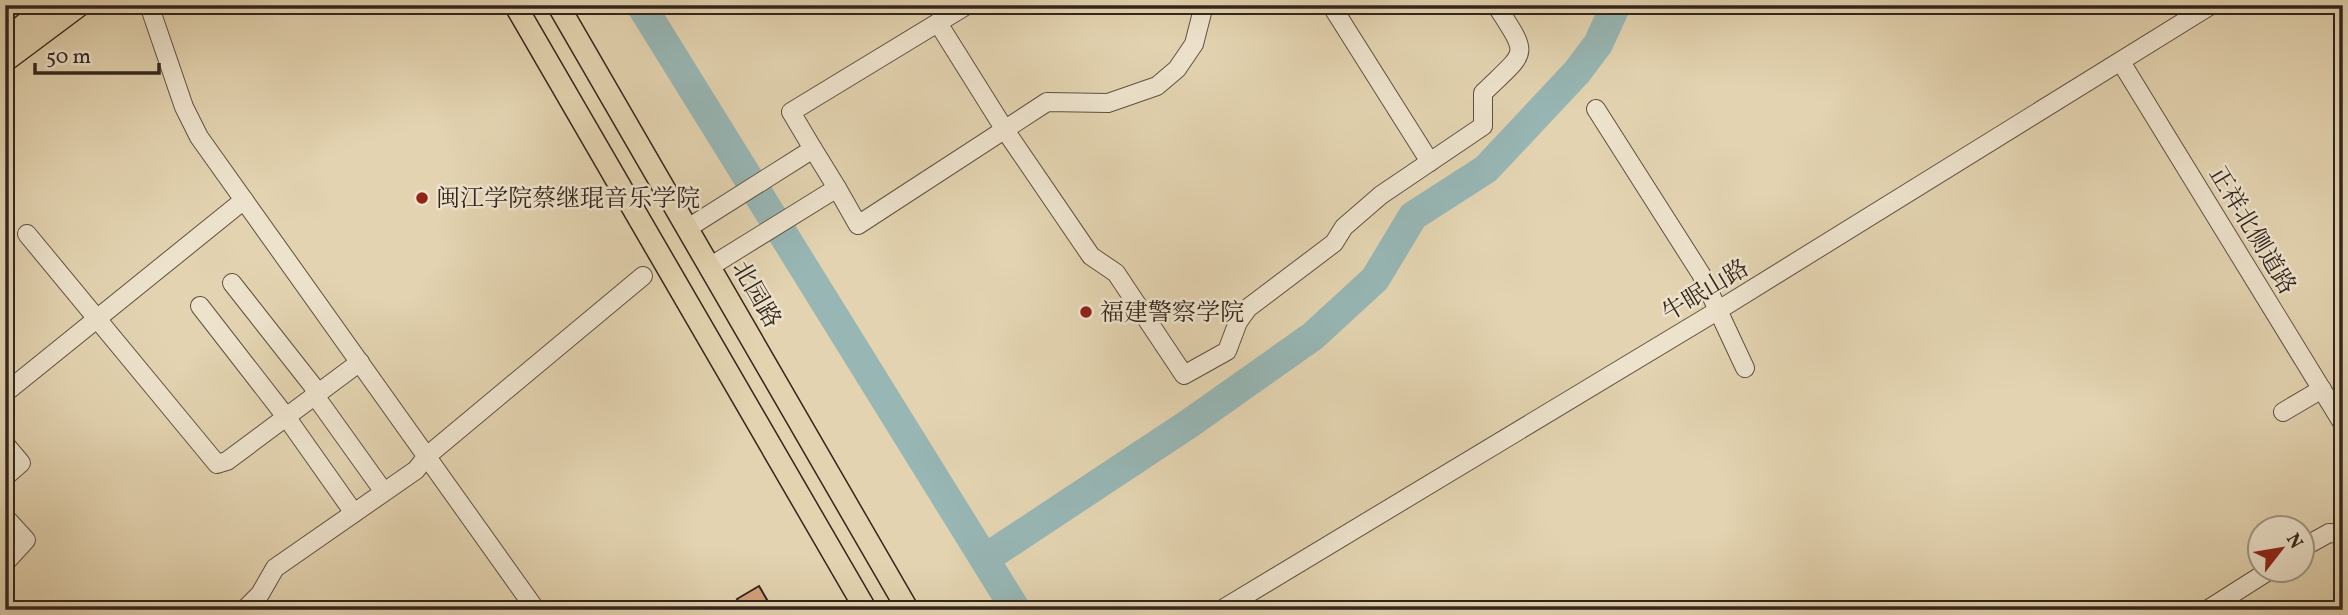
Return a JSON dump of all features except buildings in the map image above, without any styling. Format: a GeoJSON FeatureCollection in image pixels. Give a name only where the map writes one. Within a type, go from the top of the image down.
{"type":"FeatureCollection","features":[{"type":"Feature","properties":{"kind":"main road"},"geometry":{"type":"LineString","coordinates":[[5,40],[47,5]]}},
{"type":"Feature","properties":{"kind":"main road"},"geometry":{"type":"LineString","coordinates":[[5,61],[80,5]]}},
{"type":"Feature","properties":{"kind":"main road"},"geometry":{"type":"LineString","coordinates":[[515,5],[866,610]]}},
{"type":"Feature","properties":{"kind":"main road","name":"北园路"},"geometry":{"type":"LineString","coordinates":[[558,5],[908,610]]}},
{"type":"Feature","properties":{"kind":"street"},"geometry":{"type":"LineString","coordinates":[[149,5],[194,129],[536,610]]}},
{"type":"Feature","properties":{"kind":"street"},"geometry":{"type":"LineString","coordinates":[[967,5],[791,112],[858,225],[1047,102],[1108,103],[1157,86],[1177,69],[1194,44],[1204,5]]}},
{"type":"Feature","properties":{"kind":"street"},"geometry":{"type":"LineString","coordinates":[[1331,5],[1430,162]]}},
{"type":"Feature","properties":{"kind":"street"},"geometry":{"type":"LineString","coordinates":[[938,23],[1005,130],[1091,256],[1116,272],[1184,375],[1227,351],[1238,321],[1248,308],[1334,243],[1344,227],[1381,195],[1483,127],[1483,93],[1520,54],[1521,44],[1496,5]]}},
{"type":"Feature","properties":{"kind":"street","name":"牛眠山路"},"geometry":{"type":"LineString","coordinates":[[1221,610],[1717,311],[2211,5]]}},
{"type":"Feature","properties":{"kind":"street","name":"正祥北侧道路"},"geometry":{"type":"LineString","coordinates":[[2121,62],[2343,424]]}},
{"type":"Feature","properties":{"kind":"street"},"geometry":{"type":"LineString","coordinates":[[1597,109],[1701,274],[1745,368]]}},
{"type":"Feature","properties":{"kind":"street"},"geometry":{"type":"LineString","coordinates":[[688,228],[813,149]]}},
{"type":"Feature","properties":{"kind":"street"},"geometry":{"type":"LineString","coordinates":[[711,266],[836,188]]}},
{"type":"Feature","properties":{"kind":"street"},"geometry":{"type":"LineString","coordinates":[[5,393],[244,201]]}},
{"type":"Feature","properties":{"kind":"street"},"geometry":{"type":"LineString","coordinates":[[27,234],[217,464],[227,461],[360,362]]}},
{"type":"Feature","properties":{"kind":"street"},"geometry":{"type":"LineString","coordinates":[[244,610],[260,594],[275,568],[416,471],[427,456],[643,276]]}},
{"type":"Feature","properties":{"kind":"street"},"geometry":{"type":"LineString","coordinates":[[232,283],[313,386],[316,397],[384,492]]}},
{"type":"Feature","properties":{"kind":"street"},"geometry":{"type":"LineString","coordinates":[[200,306],[286,418],[354,513]]}},
{"type":"Feature","properties":{"kind":"street"},"geometry":{"type":"LineString","coordinates":[[2283,412],[2322,389]]}},
{"type":"Feature","properties":{"kind":"street"},"geometry":{"type":"LineString","coordinates":[[5,443],[21,463],[5,477]]}},
{"type":"Feature","properties":{"kind":"street"},"geometry":{"type":"LineString","coordinates":[[5,517],[26,540],[5,563]]}},
{"type":"Feature","properties":{"kind":"street"},"geometry":{"type":"LineString","coordinates":[[2316,540],[2329,533],[2343,534]]}},
{"type":"Feature","properties":{"kind":"street"},"geometry":{"type":"LineString","coordinates":[[2207,610],[2247,584]]}},
{"type":"Feature","properties":{"kind":"waterway"},"geometry":{"type":"LineString","coordinates":[[641,5],[1016,610]]}},
{"type":"Feature","properties":{"kind":"waterway"},"geometry":{"type":"LineString","coordinates":[[986,558],[1190,423],[1313,336],[1375,279],[1413,216],[1486,169],[1577,72],[1598,44],[1616,5]]}},
{"type":"Feature","properties":{"kind":"place","name":"闽江学院蔡继琨音乐学院"},"geometry":{"type":"Point","coordinates":[422,198]}},
{"type":"Feature","properties":{"kind":"place","name":"福建警察学院"},"geometry":{"type":"Point","coordinates":[1086,312]}}]}
